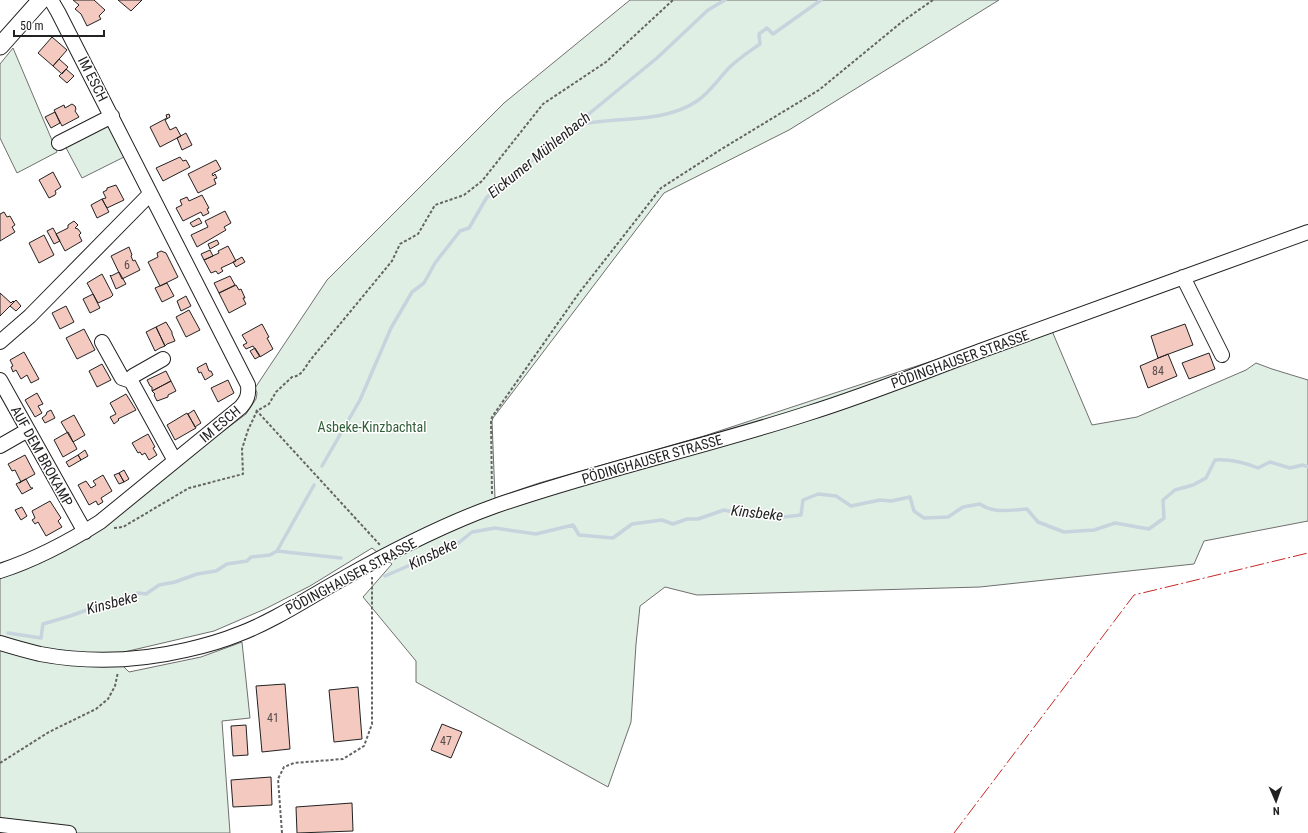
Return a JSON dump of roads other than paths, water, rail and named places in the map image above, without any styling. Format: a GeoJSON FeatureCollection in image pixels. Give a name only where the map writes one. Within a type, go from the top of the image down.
{"type":"FeatureCollection","features":[{"type":"Feature","properties":{"kind":"main road"},"geometry":{"type":"LineString","coordinates":[[0,46],[41,0]]}},
{"type":"Feature","properties":{"kind":"street","name":"IM ESCH"},"geometry":{"type":"LineString","coordinates":[[0,571],[20,565],[85,532],[100,522],[241,407],[247,400],[249,393],[248,385],[150,194],[112,116],[51,0]]}},
{"type":"Feature","properties":{"kind":"street","name":"IM ESCH"},"geometry":{"type":"LineString","coordinates":[[59,142],[112,116]]}},
{"type":"Feature","properties":{"kind":"street"},"geometry":{"type":"LineString","coordinates":[[0,342],[30,316],[150,194]]}},
{"type":"Feature","properties":{"kind":"street","name":"PÖDINGHAUSER STRASSE"},"geometry":{"type":"LineString","coordinates":[[0,643],[40,654],[95,659],[138,659],[188,650],[241,633],[268,621],[388,553],[450,524],[492,507],[571,482],[712,443],[812,412],[1308,232]]}},
{"type":"Feature","properties":{"kind":"street"},"geometry":{"type":"LineString","coordinates":[[1183,277],[1222,355]]}},
{"type":"Feature","properties":{"kind":"street"},"geometry":{"type":"LineString","coordinates":[[102,342],[122,378],[131,381],[175,461]]}},
{"type":"Feature","properties":{"kind":"street"},"geometry":{"type":"LineString","coordinates":[[131,381],[133,376],[163,359]]}},
{"type":"Feature","properties":{"kind":"street","name":"AUF DEM BROKAMP"},"geometry":{"type":"LineString","coordinates":[[0,380],[85,532]]}},
{"type":"Feature","properties":{"kind":"street"},"geometry":{"type":"LineString","coordinates":[[0,446],[28,430]]}},
{"type":"Feature","properties":{"kind":"street"},"geometry":{"type":"LineString","coordinates":[[0,825],[69,833]]}},
{"type":"Feature","properties":{"kind":"waterway","name":"Eickumer Mühlenbach"},"geometry":{"type":"LineString","coordinates":[[322,466],[360,400],[391,328],[412,292],[424,283],[435,263],[460,231],[469,228],[487,197],[509,182],[524,167],[657,58],[708,10],[725,0]]}},
{"type":"Feature","properties":{"kind":"waterway"},"geometry":{"type":"LineString","coordinates":[[577,125],[592,122],[655,116],[684,108],[701,98],[731,66],[760,44],[759,34],[767,28],[773,34],[821,0]]}},
{"type":"Feature","properties":{"kind":"waterway","name":"Kinsbeke"},"geometry":{"type":"LineString","coordinates":[[385,576],[456,545],[472,532],[495,528],[536,534],[573,525],[579,535],[613,538],[632,524],[662,520],[673,524],[687,519],[698,519],[724,510],[748,515],[767,513],[783,517],[801,515],[803,500],[818,494],[836,496],[851,506],[880,500],[891,501],[910,497],[914,511],[924,518],[948,517],[963,507],[980,504],[997,510],[1027,509],[1038,522],[1064,532],[1094,530],[1115,523],[1149,529],[1164,518],[1163,500],[1175,490],[1193,485],[1206,478],[1215,460],[1236,461],[1258,468],[1270,462],[1290,468],[1303,465],[1308,467]]}},
{"type":"Feature","properties":{"kind":"waterway","name":"Eickumer Mühlenbach"},"geometry":{"type":"LineString","coordinates":[[277,551],[314,485]]}},
{"type":"Feature","properties":{"kind":"waterway","name":"Kinsbeke"},"geometry":{"type":"LineString","coordinates":[[8,633],[41,638],[43,624],[138,593],[146,594],[159,585],[175,582],[197,574],[216,571],[227,564],[247,561],[251,557],[270,555],[277,551],[341,558]]}},
{"type":"Feature","properties":{"kind":"park label","name":"Asbeke-Kinzbachtal"},"geometry":{"type":"Point","coordinates":[372,427]}}]}
